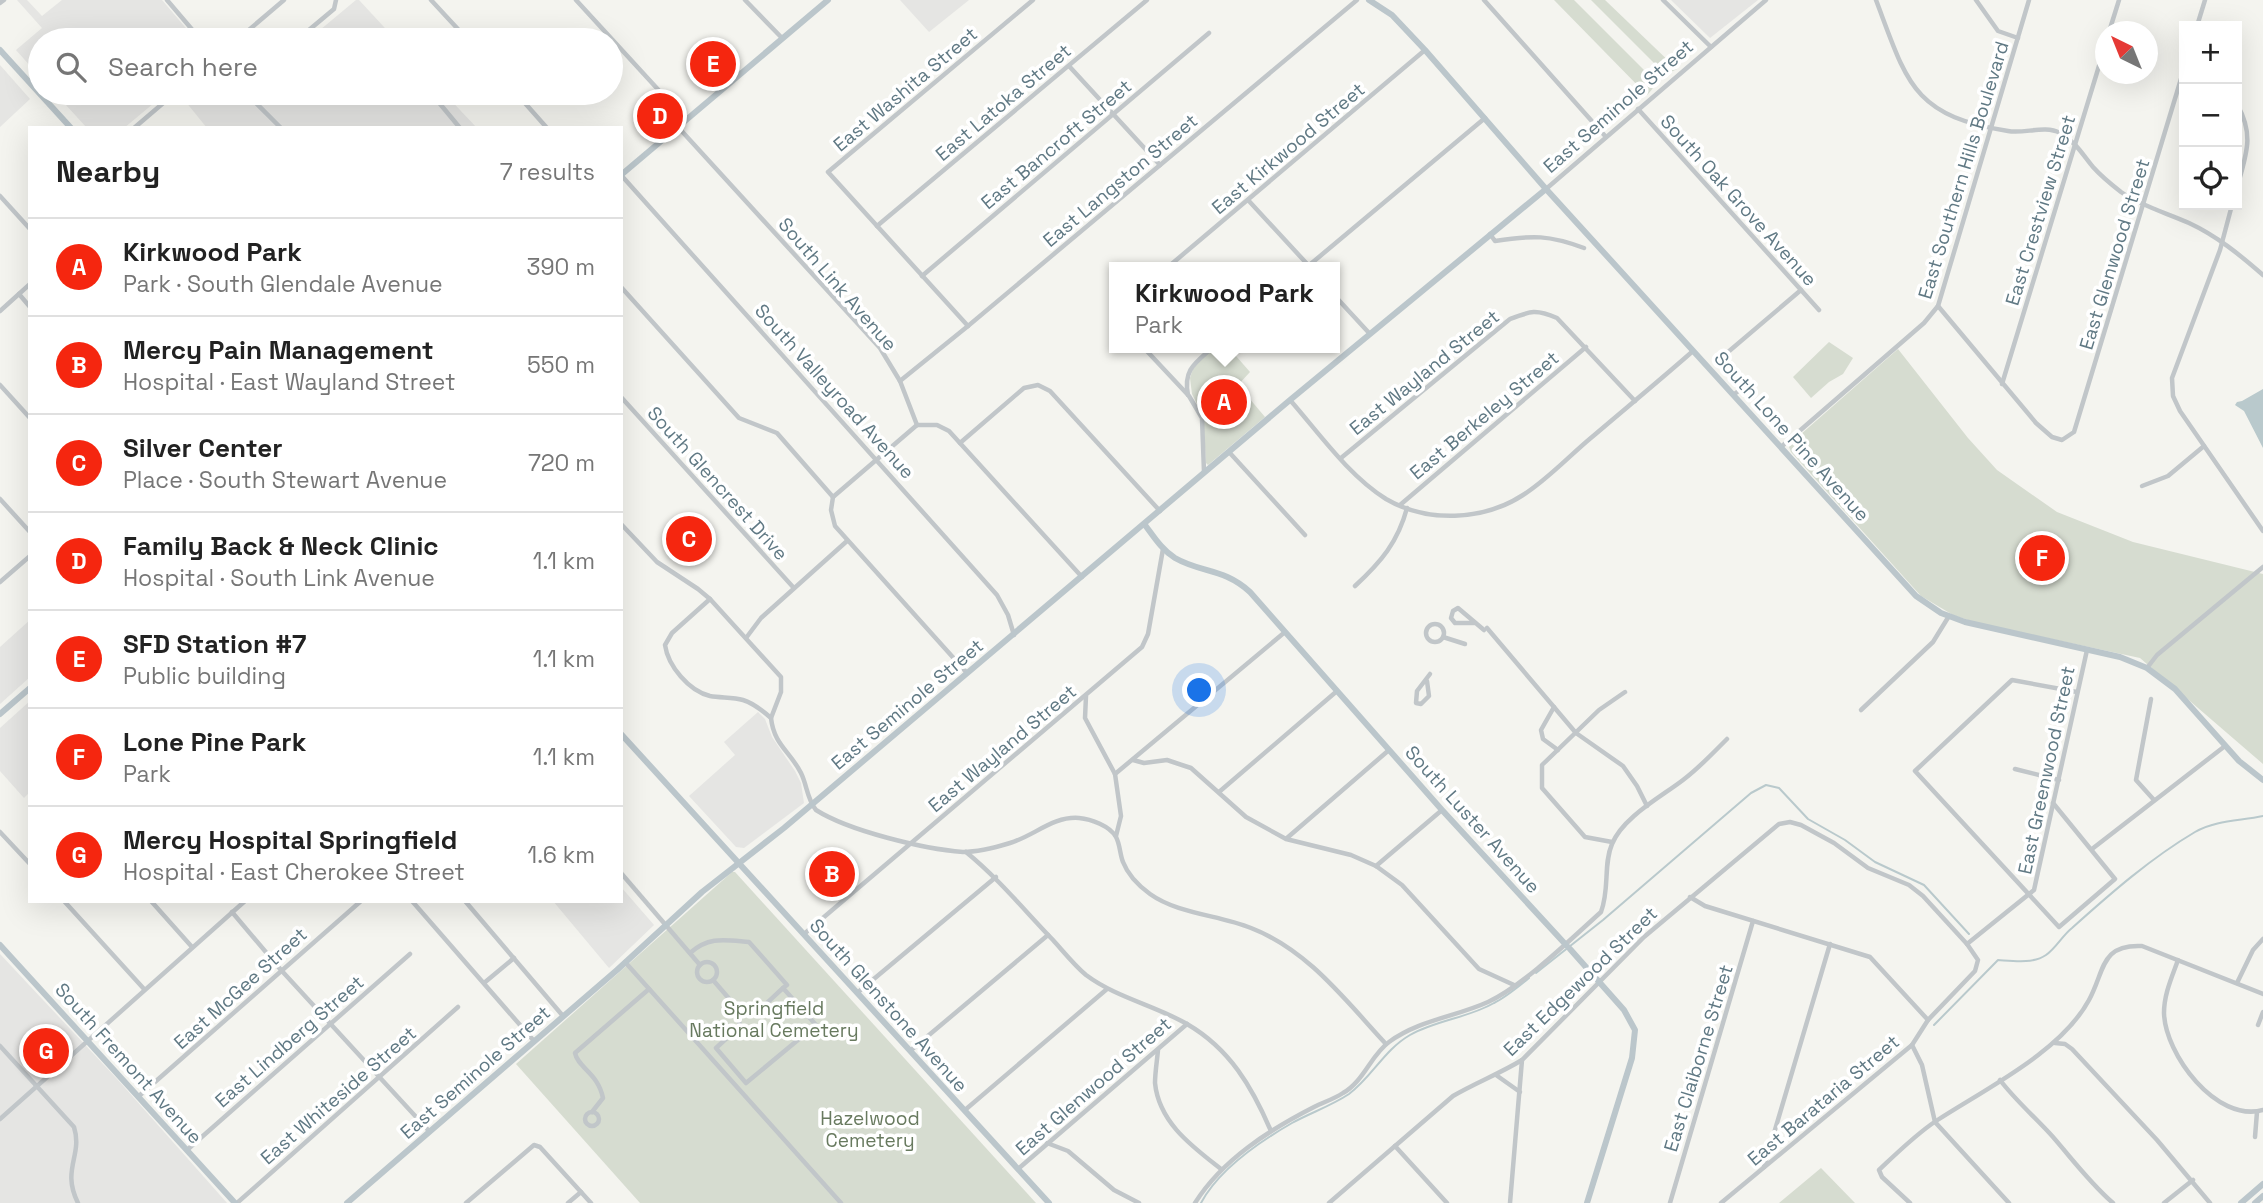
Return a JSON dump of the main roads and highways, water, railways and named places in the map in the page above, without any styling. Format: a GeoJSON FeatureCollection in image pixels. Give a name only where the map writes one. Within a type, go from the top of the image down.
{"type":"FeatureCollection","features":[{"type":"Feature","properties":{"kind":"main road"},"geometry":{"type":"LineString","coordinates":[[623,173],[828,0]]}},
{"type":"Feature","properties":{"kind":"main road","name":"South Lone Pine Avenue"},"geometry":{"type":"LineString","coordinates":[[1369,0],[1392,15],[1425,50],[1733,396],[1911,590],[1928,605],[1949,616],[1974,624],[2120,657],[2147,668],[2175,689],[2244,766],[2263,780]]}},
{"type":"Feature","properties":{"kind":"main road"},"geometry":{"type":"LineString","coordinates":[[0,50],[28,81]]}},
{"type":"Feature","properties":{"kind":"main road"},"geometry":{"type":"LineString","coordinates":[[50,105],[69,126]]}},
{"type":"Feature","properties":{"kind":"main road","name":"East Seminole Street"},"geometry":{"type":"LineString","coordinates":[[347,1203],[738,863],[968,674],[1290,400],[1546,189]]}},
{"type":"Feature","properties":{"kind":"main road","name":"South Luster Avenue"},"geometry":{"type":"LineString","coordinates":[[1144,525],[1163,549],[1176,559],[1225,574],[1238,581],[1632,1021],[1636,1038],[1587,1203]]}},
{"type":"Feature","properties":{"kind":"main road"},"geometry":{"type":"LineString","coordinates":[[0,714],[28,690]]}},
{"type":"Feature","properties":{"kind":"main road","name":"South Glenstone Avenue"},"geometry":{"type":"LineString","coordinates":[[623,736],[1049,1203]]}},
{"type":"Feature","properties":{"kind":"main road","name":"South Fremont Avenue"},"geometry":{"type":"LineString","coordinates":[[0,945],[236,1203]]}},
{"type":"Feature","properties":{"kind":"main road"},"geometry":{"type":"LineString","coordinates":[[2241,1203],[2263,1184]]}},
{"type":"Feature","properties":{"kind":"main road"},"geometry":{"type":"LineString","coordinates":[[2255,1203],[2263,1196]]}},
{"type":"Feature","properties":{"kind":"waterway"},"geometry":{"type":"LineString","coordinates":[[1536,973],[1603,920],[1751,793],[1766,785],[1779,788],[1808,819],[1845,840],[1875,862],[1924,885],[1969,934]]}},
{"type":"Feature","properties":{"kind":"waterway"},"geometry":{"type":"LineString","coordinates":[[1934,1025],[1998,960],[2029,961],[2046,955],[2068,931],[2116,889],[2179,842],[2211,825],[2263,816]]}},
{"type":"Feature","properties":{"kind":"waterway"},"geometry":{"type":"LineString","coordinates":[[1201,1203],[1218,1179],[1241,1157],[1292,1123],[1349,1094],[1401,1041],[1430,1026],[1484,1008],[1503,998],[1529,978]]}},
{"type":"Feature","properties":{"kind":"place","name":"SFD Station #7"},"geometry":{"type":"Point","coordinates":[713,64]}},
{"type":"Feature","properties":{"kind":"place","name":"Family Back & Neck Clinic"},"geometry":{"type":"Point","coordinates":[660,116]}},
{"type":"Feature","properties":{"kind":"place","name":"Kirkwood Park"},"geometry":{"type":"Point","coordinates":[1224,402]}},
{"type":"Feature","properties":{"kind":"place","name":"Silver Center"},"geometry":{"type":"Point","coordinates":[689,539]}},
{"type":"Feature","properties":{"kind":"place","name":"Lone Pine Park"},"geometry":{"type":"Point","coordinates":[2042,558]}},
{"type":"Feature","properties":{"kind":"place","name":"Mercy Pain Management"},"geometry":{"type":"Point","coordinates":[832,874]}},
{"type":"Feature","properties":{"kind":"place","name":"Mercy Hospital Springfield"},"geometry":{"type":"Point","coordinates":[46,1051]}},
{"type":"Feature","properties":{"kind":"park label","name":"Springfield National Cemetery"},"geometry":{"type":"Point","coordinates":[774,1019]}},
{"type":"Feature","properties":{"kind":"park label","name":"Hazelwood Cemetery"},"geometry":{"type":"Point","coordinates":[870,1129]}}]}
